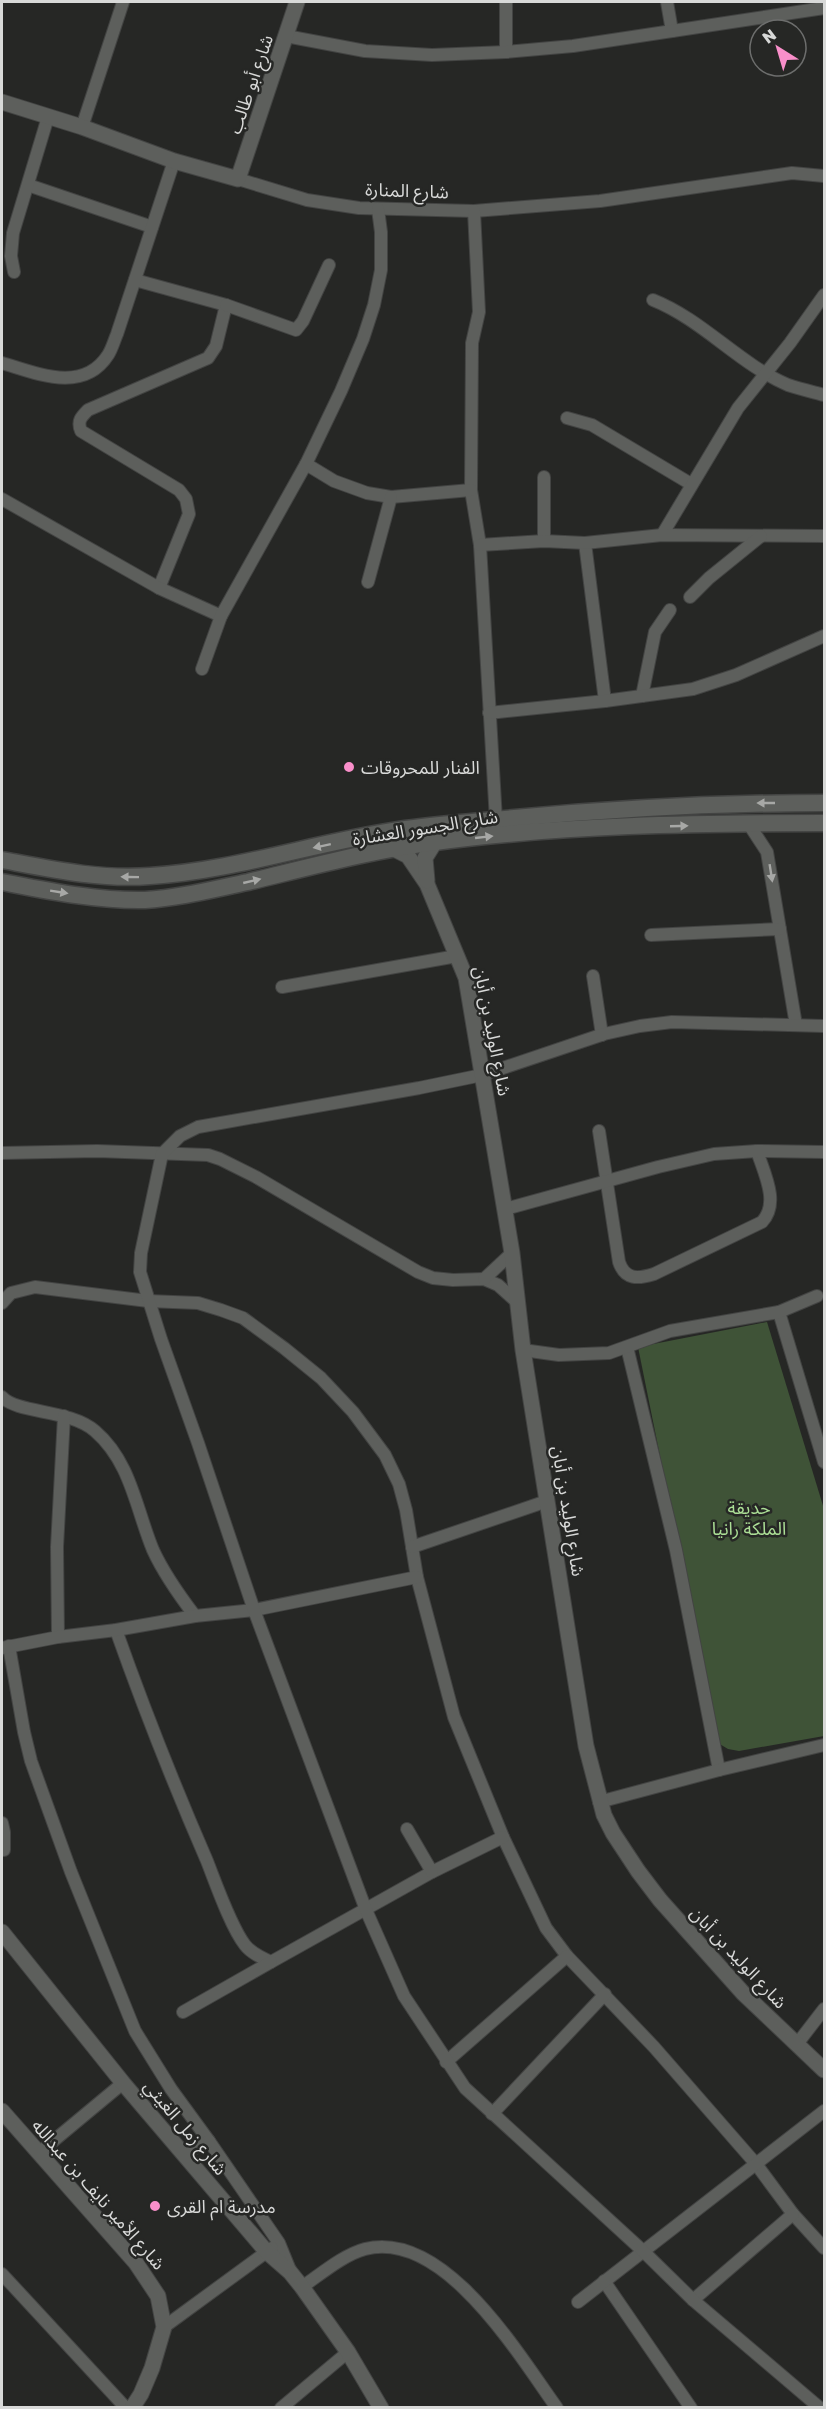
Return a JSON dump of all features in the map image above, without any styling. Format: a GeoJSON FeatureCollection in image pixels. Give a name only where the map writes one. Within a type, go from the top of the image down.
{"type":"FeatureCollection","features":[{"type":"Feature","properties":{"kind":"main road","name":"شارع الجسور العشارة"},"geometry":{"type":"LineString","coordinates":[[2,860],[68,873],[152,876],[217,867],[399,830],[564,812],[745,803],[825,803]]}},
{"type":"Feature","properties":{"kind":"main road"},"geometry":{"type":"LineString","coordinates":[[564,812],[565,830]]}},
{"type":"Feature","properties":{"kind":"main road","name":"شارع الجسور العشارة"},"geometry":{"type":"LineString","coordinates":[[2,882],[115,900],[166,898],[204,892],[392,848],[435,842],[565,830],[748,823],[825,823]]}},
{"type":"Feature","properties":{"kind":"street"},"geometry":{"type":"LineString","coordinates":[[82,128],[123,2]]}},
{"type":"Feature","properties":{"kind":"street","name":"شارع أبو طالب"},"geometry":{"type":"LineString","coordinates":[[238,179],[297,2]]}},
{"type":"Feature","properties":{"kind":"street"},"geometry":{"type":"LineString","coordinates":[[506,2],[506,52]]}},
{"type":"Feature","properties":{"kind":"street"},"geometry":{"type":"LineString","coordinates":[[667,2],[672,31]]}},
{"type":"Feature","properties":{"kind":"street"},"geometry":{"type":"LineString","coordinates":[[286,36],[365,51],[432,55],[506,52],[573,46],[825,8]]}},
{"type":"Feature","properties":{"kind":"street","name":"شارع المنارة"},"geometry":{"type":"LineString","coordinates":[[2,102],[174,161],[308,200],[359,208],[474,211],[600,201],[792,173],[825,176]]}},
{"type":"Feature","properties":{"kind":"street"},"geometry":{"type":"LineString","coordinates":[[14,272],[11,256],[13,233],[48,117]]}},
{"type":"Feature","properties":{"kind":"street"},"geometry":{"type":"LineString","coordinates":[[2,363],[50,377],[69,379],[84,375],[96,368],[108,356],[174,161]]}},
{"type":"Feature","properties":{"kind":"street"},"geometry":{"type":"LineString","coordinates":[[28,185],[152,227]]}},
{"type":"Feature","properties":{"kind":"street"},"geometry":{"type":"LineString","coordinates":[[202,669],[221,616],[306,464],[341,391],[374,305],[381,270],[381,232],[378,209]]}},
{"type":"Feature","properties":{"kind":"street"},"geometry":{"type":"LineString","coordinates":[[474,211],[479,312],[472,343],[471,490],[480,545],[496,820]]}},
{"type":"Feature","properties":{"kind":"street"},"geometry":{"type":"LineString","coordinates":[[135,280],[226,306],[296,330],[303,321],[329,265]]}},
{"type":"Feature","properties":{"kind":"street"},"geometry":{"type":"LineString","coordinates":[[662,535],[738,408],[825,295]]}},
{"type":"Feature","properties":{"kind":"street"},"geometry":{"type":"LineString","coordinates":[[653,300],[674,308],[766,372],[789,385],[825,395]]}},
{"type":"Feature","properties":{"kind":"street"},"geometry":{"type":"LineString","coordinates":[[159,588],[189,514],[186,500],[179,490],[81,431],[78,425],[80,418],[88,410],[208,358],[216,346],[226,306]]}},
{"type":"Feature","properties":{"kind":"street"},"geometry":{"type":"LineString","coordinates":[[567,418],[592,425],[691,484]]}},
{"type":"Feature","properties":{"kind":"street"},"geometry":{"type":"LineString","coordinates":[[306,464],[333,481],[367,494],[391,497],[471,490]]}},
{"type":"Feature","properties":{"kind":"street"},"geometry":{"type":"LineString","coordinates":[[544,477],[544,541]]}},
{"type":"Feature","properties":{"kind":"street"},"geometry":{"type":"LineString","coordinates":[[368,582],[391,497]]}},
{"type":"Feature","properties":{"kind":"street"},"geometry":{"type":"LineString","coordinates":[[2,499],[159,588],[221,616]]}},
{"type":"Feature","properties":{"kind":"street"},"geometry":{"type":"LineString","coordinates":[[480,545],[544,541],[585,543],[662,535],[825,536]]}},
{"type":"Feature","properties":{"kind":"street"},"geometry":{"type":"LineString","coordinates":[[690,597],[709,578],[761,536]]}},
{"type":"Feature","properties":{"kind":"street"},"geometry":{"type":"LineString","coordinates":[[585,543],[605,701]]}},
{"type":"Feature","properties":{"kind":"street"},"geometry":{"type":"LineString","coordinates":[[642,696],[655,632],[670,610]]}},
{"type":"Feature","properties":{"kind":"street"},"geometry":{"type":"LineString","coordinates":[[489,713],[693,689],[736,675],[825,636]]}},
{"type":"Feature","properties":{"kind":"street"},"geometry":{"type":"LineString","coordinates":[[748,823],[767,852],[795,1025]]}},
{"type":"Feature","properties":{"kind":"street","name":"شارع الوليد بن أبان"},"geometry":{"type":"LineString","coordinates":[[427,884],[425,858],[435,842]]}},
{"type":"Feature","properties":{"kind":"street","name":"شارع الوليد بن أبان"},"geometry":{"type":"LineString","coordinates":[[392,848],[408,856],[427,884],[466,978],[512,1253],[523,1350],[586,1746],[599,1802],[613,1833],[626,1854],[660,1900],[743,1993],[825,2070]]}},
{"type":"Feature","properties":{"kind":"street"},"geometry":{"type":"LineString","coordinates":[[651,935],[780,929]]}},
{"type":"Feature","properties":{"kind":"street"},"geometry":{"type":"LineString","coordinates":[[282,987],[457,956]]}},
{"type":"Feature","properties":{"kind":"street"},"geometry":{"type":"LineString","coordinates":[[593,976],[602,1035]]}},
{"type":"Feature","properties":{"kind":"street"},"geometry":{"type":"LineString","coordinates":[[820,2408],[693,2300],[643,2251],[465,2088],[404,1996],[366,1910],[254,1610],[140,1272],[141,1253],[162,1154],[180,1137],[198,1127],[482,1075],[602,1035],[672,1022],[825,1026]]}},
{"type":"Feature","properties":{"kind":"street"},"geometry":{"type":"LineString","coordinates":[[599,1131],[622,1270],[628,1276],[640,1278],[654,1274],[751,1228],[769,1215],[769,1192],[757,1150]]}},
{"type":"Feature","properties":{"kind":"street"},"geometry":{"type":"LineString","coordinates":[[505,1209],[714,1154],[757,1150],[825,1152]]}},
{"type":"Feature","properties":{"kind":"street"},"geometry":{"type":"LineString","coordinates":[[2,1153],[97,1151],[187,1153],[220,1159],[266,1182],[418,1272],[433,1278],[484,1279],[498,1285],[517,1302]]}},
{"type":"Feature","properties":{"kind":"street"},"geometry":{"type":"LineString","coordinates":[[484,1279],[512,1253]]}},
{"type":"Feature","properties":{"kind":"street"},"geometry":{"type":"LineString","coordinates":[[2,1303],[11,1293],[35,1287],[148,1301],[198,1303],[243,1318],[321,1378],[353,1412],[385,1455],[399,1484],[417,1577],[454,1717],[534,1908],[567,1956],[604,1994],[756,2164],[793,2214],[825,2248]]}},
{"type":"Feature","properties":{"kind":"street"},"geometry":{"type":"LineString","coordinates":[[523,1350],[559,1355],[609,1353],[670,1331],[779,1312],[817,1296]]}},
{"type":"Feature","properties":{"kind":"street"},"geometry":{"type":"LineString","coordinates":[[779,1312],[825,1462]]}},
{"type":"Feature","properties":{"kind":"street"},"geometry":{"type":"LineString","coordinates":[[627,1347],[676,1550],[718,1770]]}},
{"type":"Feature","properties":{"kind":"street"},"geometry":{"type":"LineString","coordinates":[[2,1397],[11,1404],[64,1416],[89,1427],[106,1442],[132,1487],[159,1563],[195,1616]]}},
{"type":"Feature","properties":{"kind":"street"},"geometry":{"type":"LineString","coordinates":[[58,1636],[57,1547],[64,1416]]}},
{"type":"Feature","properties":{"kind":"street"},"geometry":{"type":"LineString","coordinates":[[412,1546],[548,1501]]}},
{"type":"Feature","properties":{"kind":"street"},"geometry":{"type":"LineString","coordinates":[[164,2327],[272,2247],[209,2140],[171,2089],[135,2031],[107,1965],[31,1761],[5,1647],[58,1636],[116,1630],[195,1616],[254,1610],[417,1577]]}},
{"type":"Feature","properties":{"kind":"street"},"geometry":{"type":"LineString","coordinates":[[116,1630],[161,1755],[242,1942],[252,1952],[271,1962]]}},
{"type":"Feature","properties":{"kind":"street"},"geometry":{"type":"LineString","coordinates":[[599,1802],[718,1770],[825,1745]]}},
{"type":"Feature","properties":{"kind":"street"},"geometry":{"type":"LineString","coordinates":[[2,1823],[4,1850]]}},
{"type":"Feature","properties":{"kind":"street"},"geometry":{"type":"LineString","coordinates":[[407,1828],[432,1872]]}},
{"type":"Feature","properties":{"kind":"street"},"geometry":{"type":"LineString","coordinates":[[183,2012],[432,1872],[503,1837]]}},
{"type":"Feature","properties":{"kind":"street","name":"شارع زمل الغيثي"},"geometry":{"type":"LineString","coordinates":[[2,1932],[183,2154],[272,2247],[348,2352],[381,2408]]}},
{"type":"Feature","properties":{"kind":"street"},"geometry":{"type":"LineString","coordinates":[[446,2062],[567,1956]]}},
{"type":"Feature","properties":{"kind":"street"},"geometry":{"type":"LineString","coordinates":[[492,2114],[604,1994]]}},
{"type":"Feature","properties":{"kind":"street"},"geometry":{"type":"LineString","coordinates":[[797,2044],[825,2009]]}},
{"type":"Feature","properties":{"kind":"street"},"geometry":{"type":"LineString","coordinates":[[40,2152],[123,2083]]}},
{"type":"Feature","properties":{"kind":"street","name":"شارع الأمير نايف بن عبدالله"},"geometry":{"type":"LineString","coordinates":[[2,2111],[40,2152],[153,2285],[162,2312],[164,2327],[152,2368],[132,2408]]}},
{"type":"Feature","properties":{"kind":"street"},"geometry":{"type":"LineString","coordinates":[[578,2302],[825,2111]]}},
{"type":"Feature","properties":{"kind":"street"},"geometry":{"type":"LineString","coordinates":[[183,2154],[209,2140]]}},
{"type":"Feature","properties":{"kind":"street"},"geometry":{"type":"LineString","coordinates":[[693,2300],[793,2214]]}},
{"type":"Feature","properties":{"kind":"street"},"geometry":{"type":"LineString","coordinates":[[302,2287],[365,2249],[396,2248],[414,2253],[445,2271],[478,2303],[557,2408]]}},
{"type":"Feature","properties":{"kind":"street"},"geometry":{"type":"LineString","coordinates":[[2,2274],[126,2408]]}},
{"type":"Feature","properties":{"kind":"street"},"geometry":{"type":"LineString","coordinates":[[604,2281],[691,2408]]}},
{"type":"Feature","properties":{"kind":"street"},"geometry":{"type":"LineString","coordinates":[[280,2408],[348,2352]]}},
{"type":"Feature","properties":{"kind":"green space","name":"حديقة الملكة رانيا"},"geometry":{"type":"Polygon","coordinates":[[[767,1322],[824,1509],[824,1736],[739,1751],[728,1749],[718,1743],[638,1347],[767,1322]]]}},
{"type":"Feature","properties":{"kind":"place","name":"الفنار للمحروقات"},"geometry":{"type":"Point","coordinates":[349,767]}},
{"type":"Feature","properties":{"kind":"place","name":"مدرسة ام القرى"},"geometry":{"type":"Point","coordinates":[155,2206]}}]}
